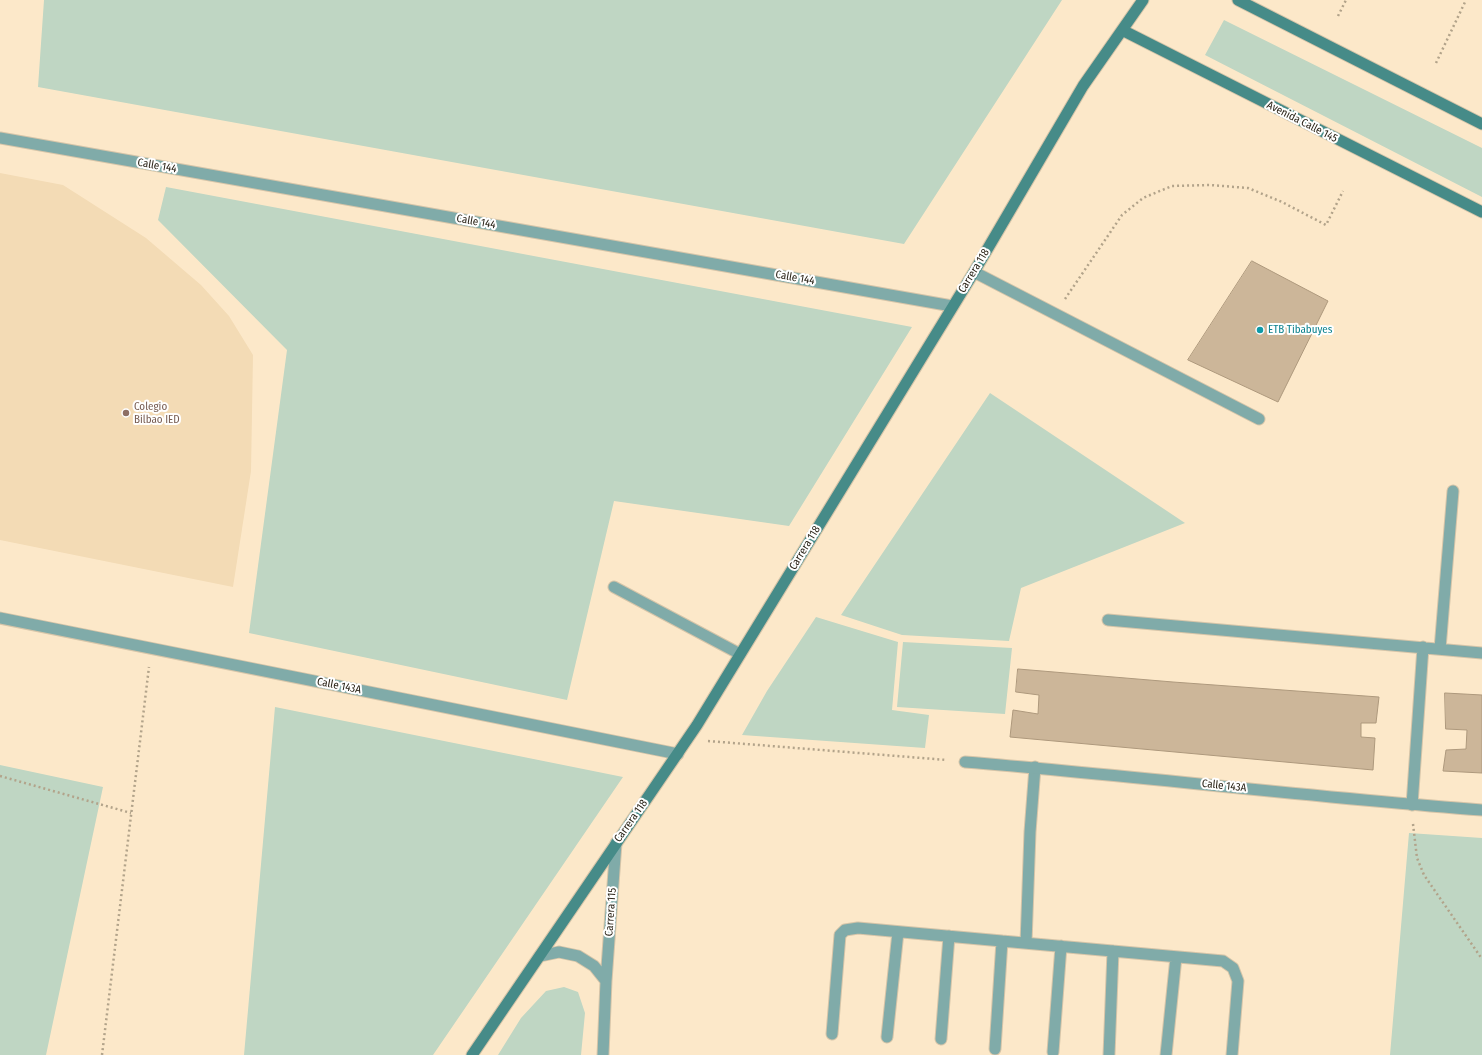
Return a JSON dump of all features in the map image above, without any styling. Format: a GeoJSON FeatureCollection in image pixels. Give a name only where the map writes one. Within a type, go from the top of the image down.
{"type":"FeatureCollection","features":[{"type":"Feature","properties":{"kind":"main road"},"geometry":{"type":"LineString","coordinates":[[1122,30],[1142,0]]}},
{"type":"Feature","properties":{"kind":"main road"},"geometry":{"type":"LineString","coordinates":[[1238,0],[1482,124]]}},
{"type":"Feature","properties":{"kind":"main road","name":"Avenida Calle 145"},"geometry":{"type":"LineString","coordinates":[[1122,30],[1482,212]]}},
{"type":"Feature","properties":{"kind":"main road","name":"Carrera 118"},"geometry":{"type":"LineString","coordinates":[[472,1055],[687,740],[974,272],[1083,86],[1122,30]]}},
{"type":"Feature","properties":{"kind":"street","name":"Calle 144"},"geometry":{"type":"LineString","coordinates":[[0,138],[952,306]]}},
{"type":"Feature","properties":{"kind":"street"},"geometry":{"type":"LineString","coordinates":[[974,272],[1259,419]]}},
{"type":"Feature","properties":{"kind":"street"},"geometry":{"type":"LineString","coordinates":[[1440,650],[1453,491]]}},
{"type":"Feature","properties":{"kind":"street"},"geometry":{"type":"LineString","coordinates":[[614,587],[740,654]]}},
{"type":"Feature","properties":{"kind":"street","name":"Calle 143A"},"geometry":{"type":"LineString","coordinates":[[0,618],[678,754]]}},
{"type":"Feature","properties":{"kind":"street"},"geometry":{"type":"LineString","coordinates":[[1108,620],[1482,653]]}},
{"type":"Feature","properties":{"kind":"street"},"geometry":{"type":"LineString","coordinates":[[1412,805],[1423,647]]}},
{"type":"Feature","properties":{"kind":"street","name":"Calle 143A"},"geometry":{"type":"LineString","coordinates":[[965,762],[1035,767],[1412,805],[1482,810]]}},
{"type":"Feature","properties":{"kind":"street"},"geometry":{"type":"LineString","coordinates":[[1026,943],[1030,832],[1035,767]]}},
{"type":"Feature","properties":{"kind":"street","name":"Carrera 115"},"geometry":{"type":"LineString","coordinates":[[602,1055],[616,844]]}},
{"type":"Feature","properties":{"kind":"street"},"geometry":{"type":"LineString","coordinates":[[832,1034],[840,935],[845,930],[858,928],[1223,961],[1233,968],[1238,981],[1232,1055]]}},
{"type":"Feature","properties":{"kind":"street"},"geometry":{"type":"LineString","coordinates":[[887,1038],[898,932]]}},
{"type":"Feature","properties":{"kind":"street"},"geometry":{"type":"LineString","coordinates":[[941,1039],[949,936]]}},
{"type":"Feature","properties":{"kind":"street"},"geometry":{"type":"LineString","coordinates":[[996,1049],[1002,941]]}},
{"type":"Feature","properties":{"kind":"street"},"geometry":{"type":"LineString","coordinates":[[1053,1052],[1061,946]]}},
{"type":"Feature","properties":{"kind":"street"},"geometry":{"type":"LineString","coordinates":[[1108,1055],[1113,951]]}},
{"type":"Feature","properties":{"kind":"street"},"geometry":{"type":"LineString","coordinates":[[540,956],[559,952],[578,956],[594,966],[606,981]]}},
{"type":"Feature","properties":{"kind":"street"},"geometry":{"type":"LineString","coordinates":[[1166,1055],[1176,957]]}},
{"type":"Feature","properties":{"kind":"path"},"geometry":{"type":"LineString","coordinates":[[1338,16],[1346,0]]}},
{"type":"Feature","properties":{"kind":"path"},"geometry":{"type":"LineString","coordinates":[[1436,63],[1466,0]]}},
{"type":"Feature","properties":{"kind":"path"},"geometry":{"type":"LineString","coordinates":[[1055,314],[1122,215],[1143,198],[1172,186],[1210,185],[1248,188],[1282,202],[1326,225],[1343,191]]}},
{"type":"Feature","properties":{"kind":"path"},"geometry":{"type":"LineString","coordinates":[[102,1055],[151,648]]}},
{"type":"Feature","properties":{"kind":"path"},"geometry":{"type":"LineString","coordinates":[[687,740],[965,762]]}},
{"type":"Feature","properties":{"kind":"path"},"geometry":{"type":"LineString","coordinates":[[0,776],[131,813]]}},
{"type":"Feature","properties":{"kind":"path"},"geometry":{"type":"LineString","coordinates":[[1412,805],[1416,858],[1424,875],[1482,959]]}},
{"type":"Feature","properties":{"kind":"shaded area","name":"Colegio Bilbao IED"},"geometry":{"type":"Polygon","coordinates":[[[0,173],[63,185],[146,238],[201,285],[229,316],[253,355],[251,471],[233,587],[0,540],[0,173]]]}},
{"type":"Feature","properties":{"kind":"green space"},"geometry":{"type":"Polygon","coordinates":[[[44,0],[1062,0],[904,244],[38,87],[44,0]]]}},
{"type":"Feature","properties":{"kind":"green space"},"geometry":{"type":"Polygon","coordinates":[[[1224,20],[1482,148],[1482,197],[1205,55],[1224,20]]]}},
{"type":"Feature","properties":{"kind":"green space"},"geometry":{"type":"Polygon","coordinates":[[[166,187],[912,327],[789,526],[614,501],[567,700],[249,633],[287,350],[158,220],[166,187]]]}},
{"type":"Feature","properties":{"kind":"green space"},"geometry":{"type":"Polygon","coordinates":[[[990,393],[1185,523],[1021,588],[1009,641],[902,635],[841,615],[990,393]]]}},
{"type":"Feature","properties":{"kind":"green space"},"geometry":{"type":"Polygon","coordinates":[[[816,617],[898,642],[892,710],[929,715],[925,748],[742,735],[767,691],[816,617]]]}},
{"type":"Feature","properties":{"kind":"green space"},"geometry":{"type":"Polygon","coordinates":[[[903,642],[1012,648],[1005,714],[897,707],[903,642]]]}},
{"type":"Feature","properties":{"kind":"green space"},"geometry":{"type":"Polygon","coordinates":[[[275,707],[623,777],[433,1055],[244,1055],[275,707]]]}},
{"type":"Feature","properties":{"kind":"green space"},"geometry":{"type":"Polygon","coordinates":[[[0,765],[103,787],[46,1055],[0,1055],[0,765]]]}},
{"type":"Feature","properties":{"kind":"green space"},"geometry":{"type":"Polygon","coordinates":[[[1409,833],[1482,838],[1482,1055],[1390,1055],[1409,833]]]}},
{"type":"Feature","properties":{"kind":"green space"},"geometry":{"type":"Polygon","coordinates":[[[564,987],[578,992],[585,1013],[581,1055],[498,1055],[521,1018],[546,991],[564,987]]]}},
{"type":"Feature","properties":{"kind":"building","name":"ETB Tibabuyes"},"geometry":{"type":"Polygon","coordinates":[[[1252,261],[1328,301],[1278,402],[1188,360],[1252,261]]]}},
{"type":"Feature","properties":{"kind":"building"},"geometry":{"type":"Polygon","coordinates":[[[1018,669],[1379,697],[1376,723],[1361,723],[1361,737],[1375,738],[1373,770],[1010,737],[1013,710],[1038,714],[1039,695],[1016,692],[1018,669]]]}},
{"type":"Feature","properties":{"kind":"building"},"geometry":{"type":"Polygon","coordinates":[[[1445,693],[1482,695],[1482,773],[1443,771],[1446,750],[1466,749],[1467,730],[1446,729],[1445,693]]]}},
{"type":"Feature","properties":{"kind":"place","name":"ETB Tibabuyes"},"geometry":{"type":"Point","coordinates":[1260,330]}},
{"type":"Feature","properties":{"kind":"place","name":"Colegio Bilbao IED"},"geometry":{"type":"Point","coordinates":[126,413]}}]}
